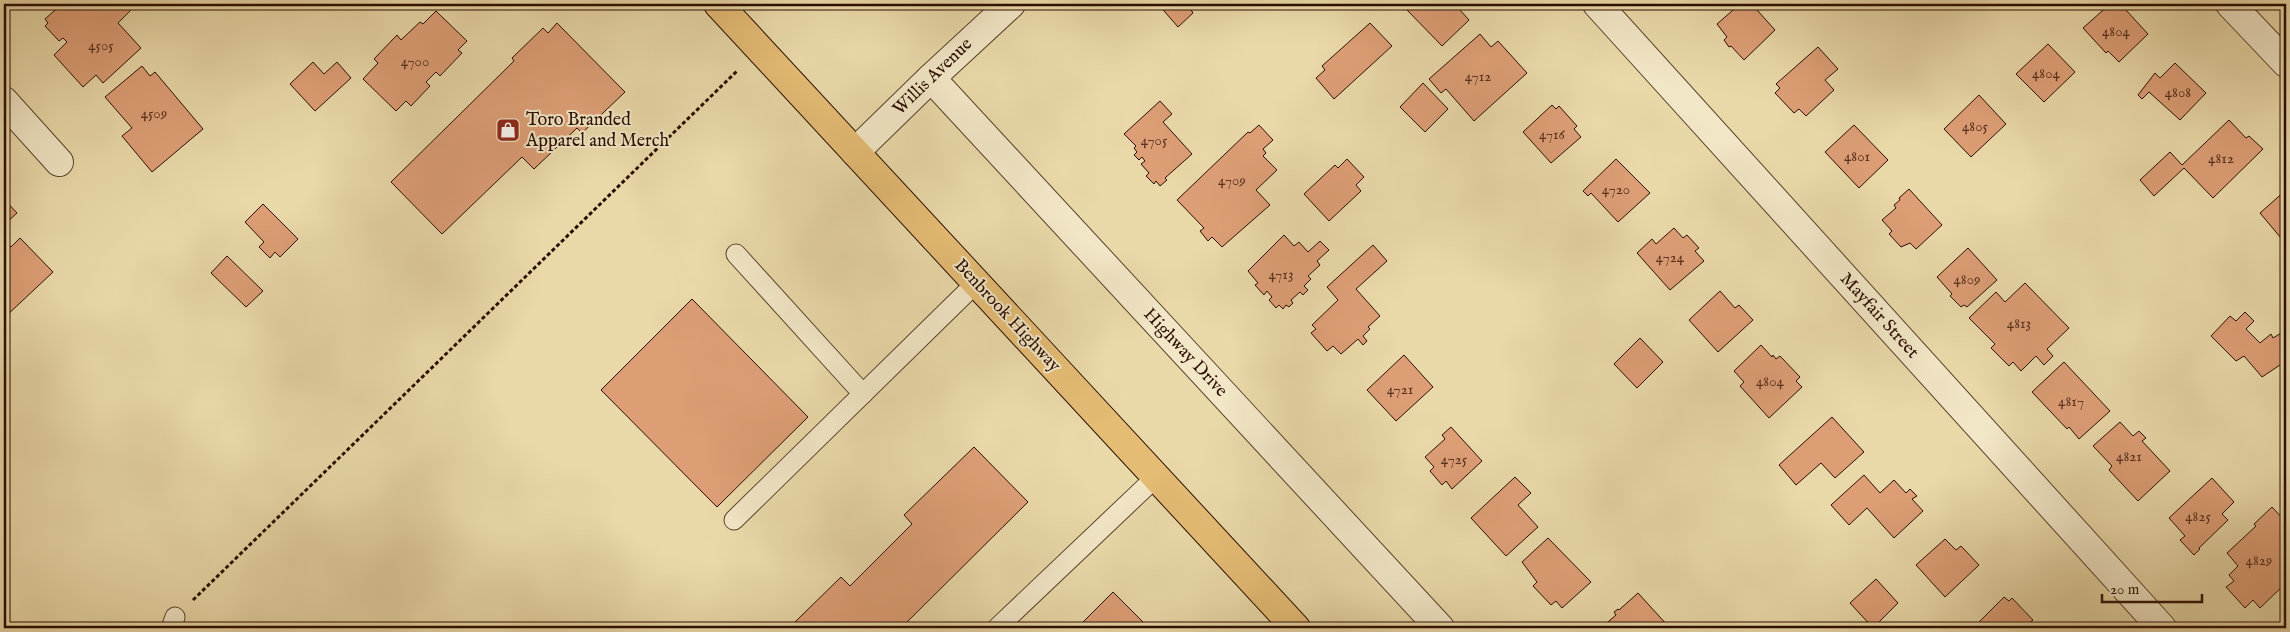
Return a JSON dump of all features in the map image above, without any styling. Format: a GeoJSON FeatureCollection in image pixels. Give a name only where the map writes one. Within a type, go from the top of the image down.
{"type":"FeatureCollection","features":[{"type":"Feature","properties":{"kind":"main road","name":"Benbrook Highway"},"geometry":{"type":"LineString","coordinates":[[718,4],[1296,628]]}},
{"type":"Feature","properties":{"kind":"street","name":"Willis Avenue"},"geometry":{"type":"LineString","coordinates":[[855,152],[930,78],[1011,4]]}},
{"type":"Feature","properties":{"kind":"street","name":"Mayfair Street"},"geometry":{"type":"LineString","coordinates":[[1597,4],[2162,628]]}},
{"type":"Feature","properties":{"kind":"street"},"geometry":{"type":"LineString","coordinates":[[2230,4],[2286,63]]}},
{"type":"Feature","properties":{"kind":"street","name":"Highway Drive"},"geometry":{"type":"LineString","coordinates":[[930,78],[1440,628]]}},
{"type":"Feature","properties":{"kind":"street"},"geometry":{"type":"LineString","coordinates":[[4,101],[59,162]]}},
{"type":"Feature","properties":{"kind":"lane"},"geometry":{"type":"LineString","coordinates":[[736,254],[863,394]]}},
{"type":"Feature","properties":{"kind":"lane"},"geometry":{"type":"LineString","coordinates":[[734,520],[976,283]]}},
{"type":"Feature","properties":{"kind":"lane"},"geometry":{"type":"LineString","coordinates":[[997,628],[1156,477]]}},
{"type":"Feature","properties":{"kind":"path"},"geometry":{"type":"LineString","coordinates":[[173,623],[738,71]]}},
{"type":"Feature","properties":{"kind":"building"},"geometry":{"type":"Polygon","coordinates":[[[62,4],[125,4],[131,10],[118,23],[141,48],[103,83],[96,75],[83,87],[54,55],[67,42],[63,38],[59,41],[45,26],[48,23],[45,19],[62,4]]]}},
{"type":"Feature","properties":{"kind":"building"},"geometry":{"type":"Polygon","coordinates":[[[1158,4],[1195,4],[1190,8],[1193,13],[1178,27],[1158,4]]]}},
{"type":"Feature","properties":{"kind":"building"},"geometry":{"type":"Polygon","coordinates":[[[1413,4],[1467,4],[1460,10],[1469,20],[1442,46],[1407,10],[1413,4]]]}},
{"type":"Feature","properties":{"kind":"building"},"geometry":{"type":"Polygon","coordinates":[[[1740,4],[1764,4],[1757,10],[1775,30],[1744,60],[1731,46],[1729,47],[1724,40],[1727,37],[1717,24],[1740,4]]]}},
{"type":"Feature","properties":{"kind":"building"},"geometry":{"type":"Polygon","coordinates":[[[2110,4],[2117,4],[2123,10],[2125,9],[2148,34],[2119,62],[2108,51],[2106,53],[2083,28],[2110,4]]]}},
{"type":"Feature","properties":{"kind":"building"},"geometry":{"type":"Polygon","coordinates":[[[436,11],[467,41],[458,50],[462,53],[440,76],[436,72],[426,82],[430,86],[411,106],[406,101],[396,111],[363,79],[378,63],[374,59],[397,35],[401,40],[420,22],[423,24],[436,11]]]}},
{"type":"Feature","properties":{"kind":"building","name":"Toro Branded Apparel and Merch"},"geometry":{"type":"Polygon","coordinates":[[[557,23],[625,92],[582,133],[577,128],[534,169],[522,157],[442,234],[391,182],[514,61],[512,58],[543,28],[548,33],[557,23]]]}},
{"type":"Feature","properties":{"kind":"building"},"geometry":{"type":"Polygon","coordinates":[[[1370,23],[1392,46],[1334,99],[1316,78],[1325,70],[1322,66],[1370,23]]]}},
{"type":"Feature","properties":{"kind":"building"},"geometry":{"type":"Polygon","coordinates":[[[1480,34],[1491,47],[1498,41],[1527,73],[1474,121],[1446,89],[1441,93],[1429,79],[1480,34]]]}},
{"type":"Feature","properties":{"kind":"building"},"geometry":{"type":"Polygon","coordinates":[[[2048,44],[2075,72],[2044,102],[2016,74],[2048,44]]]}},
{"type":"Feature","properties":{"kind":"building"},"geometry":{"type":"Polygon","coordinates":[[[1818,47],[1838,69],[1825,80],[1834,90],[1806,116],[1799,109],[1794,113],[1775,93],[1780,88],[1776,84],[1818,47]]]}},
{"type":"Feature","properties":{"kind":"building"},"geometry":{"type":"Polygon","coordinates":[[[313,62],[324,74],[337,62],[351,78],[315,111],[290,84],[313,62]]]}},
{"type":"Feature","properties":{"kind":"building"},"geometry":{"type":"Polygon","coordinates":[[[2175,63],[2206,93],[2180,120],[2149,92],[2142,99],[2138,95],[2155,73],[2160,78],[2175,63]]]}},
{"type":"Feature","properties":{"kind":"building"},"geometry":{"type":"Polygon","coordinates":[[[142,66],[150,76],[155,72],[203,129],[152,172],[122,136],[132,128],[105,97],[142,66]]]}},
{"type":"Feature","properties":{"kind":"building"},"geometry":{"type":"Polygon","coordinates":[[[1423,83],[1448,109],[1425,132],[1400,107],[1423,83]]]}},
{"type":"Feature","properties":{"kind":"building"},"geometry":{"type":"Polygon","coordinates":[[[1979,95],[2006,124],[1971,157],[1944,129],[1979,95]]]}},
{"type":"Feature","properties":{"kind":"building"},"geometry":{"type":"Polygon","coordinates":[[[1160,101],[1172,114],[1163,122],[1192,154],[1165,178],[1167,180],[1160,186],[1156,181],[1154,184],[1146,176],[1149,173],[1141,164],[1145,161],[1142,157],[1139,160],[1134,155],[1137,152],[1134,148],[1136,146],[1124,134],[1160,101]]]}},
{"type":"Feature","properties":{"kind":"building"},"geometry":{"type":"Polygon","coordinates":[[[1552,105],[1556,109],[1559,106],[1577,126],[1574,129],[1581,137],[1551,163],[1523,132],[1552,105]]]}},
{"type":"Feature","properties":{"kind":"building"},"geometry":{"type":"Polygon","coordinates":[[[2229,120],[2246,138],[2249,136],[2263,149],[2213,198],[2184,168],[2154,196],[2140,180],[2170,152],[2182,165],[2229,120]]]}},
{"type":"Feature","properties":{"kind":"building"},"geometry":{"type":"Polygon","coordinates":[[[1259,125],[1273,140],[1263,149],[1266,153],[1263,156],[1277,170],[1256,190],[1270,205],[1222,247],[1212,237],[1208,241],[1200,231],[1204,228],[1177,200],[1248,132],[1250,133],[1259,125]]]}},
{"type":"Feature","properties":{"kind":"building"},"geometry":{"type":"Polygon","coordinates":[[[1854,125],[1888,160],[1859,188],[1825,152],[1854,125]]]}},
{"type":"Feature","properties":{"kind":"building"},"geometry":{"type":"Polygon","coordinates":[[[1347,159],[1364,177],[1356,185],[1361,191],[1329,221],[1304,194],[1335,165],[1338,168],[1347,159]]]}},
{"type":"Feature","properties":{"kind":"building"},"geometry":{"type":"Polygon","coordinates":[[[1616,159],[1650,193],[1618,222],[1591,193],[1588,196],[1583,191],[1616,159]]]}},
{"type":"Feature","properties":{"kind":"building"},"geometry":{"type":"Polygon","coordinates":[[[1909,189],[1942,225],[1916,249],[1910,243],[1901,247],[1889,234],[1892,231],[1882,220],[1896,208],[1894,205],[1909,189]]]}},
{"type":"Feature","properties":{"kind":"building"},"geometry":{"type":"Polygon","coordinates":[[[2286,190],[2286,244],[2260,213],[2286,190]]]}},
{"type":"Feature","properties":{"kind":"building"},"geometry":{"type":"Polygon","coordinates":[[[4,199],[17,213],[4,225],[4,199]]]}},
{"type":"Feature","properties":{"kind":"building"},"geometry":{"type":"Polygon","coordinates":[[[263,204],[298,239],[280,257],[275,252],[270,258],[259,247],[264,242],[245,222],[263,204]]]}},
{"type":"Feature","properties":{"kind":"building"},"geometry":{"type":"Polygon","coordinates":[[[1674,228],[1683,238],[1687,235],[1699,248],[1695,251],[1704,261],[1670,290],[1637,253],[1652,239],[1656,244],[1674,228]]]}},
{"type":"Feature","properties":{"kind":"building"},"geometry":{"type":"Polygon","coordinates":[[[1284,235],[1294,246],[1299,242],[1308,252],[1320,241],[1329,250],[1317,261],[1320,265],[1308,276],[1311,279],[1304,286],[1308,290],[1303,295],[1300,292],[1291,300],[1293,303],[1289,307],[1286,305],[1283,309],[1279,305],[1276,308],[1269,300],[1272,297],[1267,291],[1264,295],[1255,285],[1258,283],[1248,271],[1284,235]]]}},
{"type":"Feature","properties":{"kind":"building"},"geometry":{"type":"Polygon","coordinates":[[[20,238],[53,272],[4,318],[4,239],[11,247],[20,238]]]}},
{"type":"Feature","properties":{"kind":"building"},"geometry":{"type":"Polygon","coordinates":[[[1373,245],[1387,261],[1356,289],[1380,316],[1368,327],[1370,329],[1363,336],[1367,341],[1363,345],[1358,339],[1341,354],[1333,346],[1327,351],[1311,333],[1316,329],[1312,325],[1338,300],[1327,287],[1373,245]]]}},
{"type":"Feature","properties":{"kind":"building"},"geometry":{"type":"Polygon","coordinates":[[[1968,248],[1997,280],[1967,307],[1964,305],[1961,307],[1950,296],[1952,294],[1937,277],[1968,248]]]}},
{"type":"Feature","properties":{"kind":"building"},"geometry":{"type":"Polygon","coordinates":[[[227,256],[263,291],[246,307],[211,273],[227,256]]]}},
{"type":"Feature","properties":{"kind":"building"},"geometry":{"type":"Polygon","coordinates":[[[2025,283],[2069,328],[2047,349],[2053,356],[2044,365],[2036,356],[2021,371],[2013,362],[2009,366],[1991,348],[1995,344],[1969,318],[1996,292],[2005,302],[2025,283]]]}},
{"type":"Feature","properties":{"kind":"building"},"geometry":{"type":"Polygon","coordinates":[[[1720,291],[1735,308],[1739,305],[1753,320],[1718,352],[1689,320],[1720,291]]]}},
{"type":"Feature","properties":{"kind":"building"},"geometry":{"type":"Polygon","coordinates":[[[692,299],[808,417],[717,507],[601,390],[692,299]]]}},
{"type":"Feature","properties":{"kind":"building"},"geometry":{"type":"Polygon","coordinates":[[[2245,312],[2254,321],[2246,329],[2260,343],[2271,334],[2273,338],[2286,330],[2286,361],[2262,377],[2244,356],[2236,361],[2211,336],[2230,316],[2236,321],[2245,312]]]}},
{"type":"Feature","properties":{"kind":"building"},"geometry":{"type":"Polygon","coordinates":[[[1640,338],[1663,362],[1637,388],[1614,364],[1640,338]]]}},
{"type":"Feature","properties":{"kind":"building"},"geometry":{"type":"Polygon","coordinates":[[[1761,345],[1772,357],[1773,355],[1776,359],[1780,356],[1800,377],[1796,381],[1802,387],[1769,418],[1740,386],[1744,382],[1734,371],[1761,345]]]}},
{"type":"Feature","properties":{"kind":"building"},"geometry":{"type":"Polygon","coordinates":[[[1404,355],[1433,387],[1396,421],[1367,390],[1404,355]]]}},
{"type":"Feature","properties":{"kind":"building"},"geometry":{"type":"Polygon","coordinates":[[[2064,362],[2110,411],[2079,439],[2032,392],[2064,362]]]}},
{"type":"Feature","properties":{"kind":"building"},"geometry":{"type":"Polygon","coordinates":[[[1832,417],[1864,452],[1835,478],[1821,463],[1796,485],[1779,465],[1832,417]]]}},
{"type":"Feature","properties":{"kind":"building"},"geometry":{"type":"Polygon","coordinates":[[[2120,422],[2133,436],[2139,431],[2146,438],[2142,441],[2170,471],[2138,501],[2109,470],[2112,466],[2093,446],[2120,422]]]}},
{"type":"Feature","properties":{"kind":"building"},"geometry":{"type":"Polygon","coordinates":[[[1451,427],[1482,461],[1452,489],[1446,481],[1442,485],[1430,471],[1434,467],[1425,457],[1445,439],[1442,435],[1451,427]]]}},
{"type":"Feature","properties":{"kind":"building"},"geometry":{"type":"Polygon","coordinates":[[[974,447],[1028,502],[901,628],[800,628],[795,622],[841,577],[850,586],[912,524],[904,515],[974,447]]]}},
{"type":"Feature","properties":{"kind":"building"},"geometry":{"type":"Polygon","coordinates":[[[1864,475],[1880,493],[1894,480],[1906,493],[1910,489],[1917,496],[1912,499],[1923,511],[1894,538],[1867,508],[1849,525],[1831,505],[1864,475]]]}},
{"type":"Feature","properties":{"kind":"building"},"geometry":{"type":"Polygon","coordinates":[[[1515,477],[1531,493],[1518,505],[1538,527],[1506,556],[1471,518],[1515,477]]]}},
{"type":"Feature","properties":{"kind":"building"},"geometry":{"type":"Polygon","coordinates":[[[2212,478],[2234,502],[2222,514],[2228,520],[2194,555],[2180,540],[2185,536],[2169,518],[2212,478]]]}},
{"type":"Feature","properties":{"kind":"building"},"geometry":{"type":"Polygon","coordinates":[[[2272,507],[2286,522],[2286,583],[2260,608],[2253,600],[2245,608],[2226,587],[2234,581],[2229,575],[2238,566],[2227,553],[2256,526],[2254,524],[2272,507]]]}},
{"type":"Feature","properties":{"kind":"building"},"geometry":{"type":"Polygon","coordinates":[[[1548,538],[1591,582],[1562,608],[1556,601],[1551,605],[1533,586],[1537,582],[1522,562],[1548,538]]]}},
{"type":"Feature","properties":{"kind":"building"},"geometry":{"type":"Polygon","coordinates":[[[1945,539],[1956,550],[1961,546],[1979,565],[1945,597],[1916,565],[1945,539]]]}},
{"type":"Feature","properties":{"kind":"building"},"geometry":{"type":"Polygon","coordinates":[[[1876,579],[1898,603],[1873,628],[1850,603],[1876,579]]]}},
{"type":"Feature","properties":{"kind":"building"},"geometry":{"type":"Polygon","coordinates":[[[1113,592],[1149,628],[1077,628],[1113,592]]]}},
{"type":"Feature","properties":{"kind":"building"},"geometry":{"type":"Polygon","coordinates":[[[1638,593],[1669,627],[1601,628],[1616,615],[1614,612],[1619,610],[1638,593]]]}},
{"type":"Feature","properties":{"kind":"building"},"geometry":{"type":"Polygon","coordinates":[[[2004,597],[2009,601],[2012,598],[2033,620],[2029,623],[2034,628],[1973,628],[2004,597]]]}},
{"type":"Feature","properties":{"kind":"place","name":"Toro Branded Apparel and Merch"},"geometry":{"type":"Point","coordinates":[508,130]}}]}
